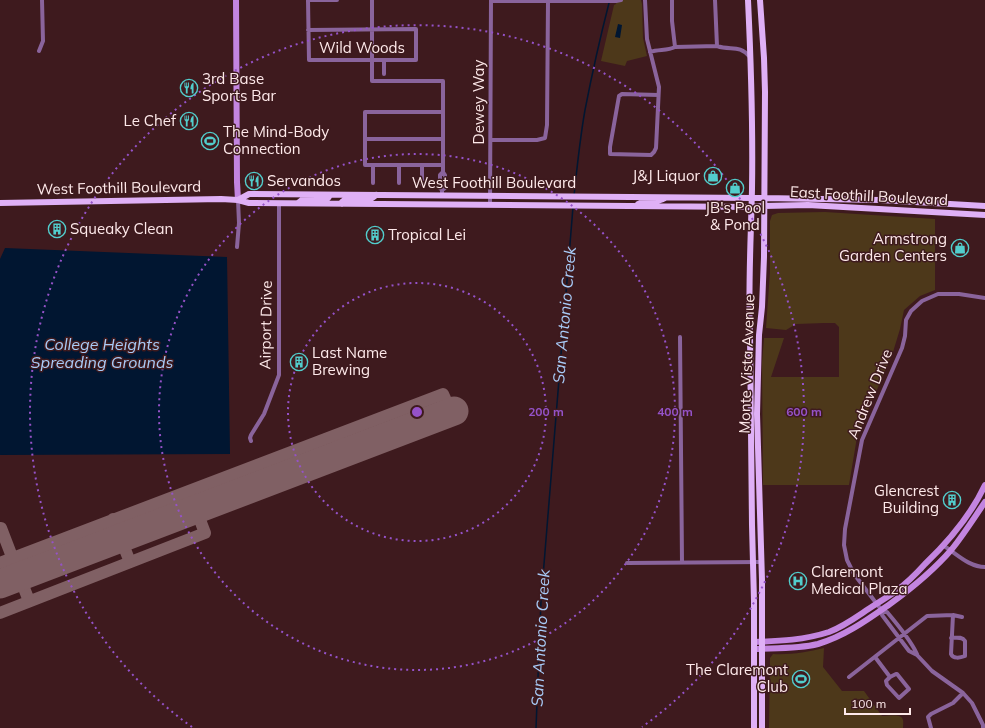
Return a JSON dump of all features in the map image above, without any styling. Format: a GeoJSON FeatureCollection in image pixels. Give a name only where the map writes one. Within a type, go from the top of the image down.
{"type":"FeatureCollection","features":[{"type":"Feature","properties":{"kind":"main road"},"geometry":{"type":"LineString","coordinates":[[236,0],[238,200]]}},
{"type":"Feature","properties":{"kind":"main road","name":"Monte Vista Avenue"},"geometry":{"type":"LineString","coordinates":[[748,0],[752,91],[752,198],[749,310],[754,728]]}},
{"type":"Feature","properties":{"kind":"main road","name":"Monte Vista Avenue"},"geometry":{"type":"LineString","coordinates":[[760,0],[764,58],[764,257],[762,307],[759,335],[757,414],[762,562],[762,728]]}},
{"type":"Feature","properties":{"kind":"main road","name":"West Foothill Boulevard"},"geometry":{"type":"LineString","coordinates":[[238,200],[249,194],[376,195],[442,193],[491,196],[752,198]]}},
{"type":"Feature","properties":{"kind":"main road"},"geometry":{"type":"LineString","coordinates":[[298,203],[303,199],[325,199],[330,195]]}},
{"type":"Feature","properties":{"kind":"main road"},"geometry":{"type":"LineString","coordinates":[[342,204],[342,202],[346,199],[369,200],[376,195]]}},
{"type":"Feature","properties":{"kind":"main road"},"geometry":{"type":"LineString","coordinates":[[638,206],[640,202],[660,201],[666,197]]}},
{"type":"Feature","properties":{"kind":"main road","name":"East Foothill Boulevard"},"geometry":{"type":"LineString","coordinates":[[752,198],[880,200],[985,206]]}},
{"type":"Feature","properties":{"kind":"main road","name":"West Foothill Boulevard"},"geometry":{"type":"LineString","coordinates":[[0,203],[238,200],[249,203],[751,207]]}},
{"type":"Feature","properties":{"kind":"main road","name":"East Foothill Boulevard"},"geometry":{"type":"LineString","coordinates":[[751,207],[808,205],[985,215]]}},
{"type":"Feature","properties":{"kind":"main road"},"geometry":{"type":"LineString","coordinates":[[754,642],[798,640],[831,631],[848,623],[896,591],[944,546],[958,529],[985,485]]}},
{"type":"Feature","properties":{"kind":"main road"},"geometry":{"type":"LineString","coordinates":[[754,649],[802,647],[834,639],[852,630],[882,611],[921,580],[951,550],[965,533],[985,502]]}},
{"type":"Feature","properties":{"kind":"street"},"geometry":{"type":"LineString","coordinates":[[39,51],[43,41],[42,0]]}},
{"type":"Feature","properties":{"kind":"street"},"geometry":{"type":"LineString","coordinates":[[336,0],[308,0],[308,30],[372,30]]}},
{"type":"Feature","properties":{"kind":"street"},"geometry":{"type":"LineString","coordinates":[[372,0],[372,81],[443,81],[443,172],[445,175],[443,181],[445,188],[442,193]]}},
{"type":"Feature","properties":{"kind":"street"},"geometry":{"type":"LineString","coordinates":[[491,1],[548,2],[621,0]]}},
{"type":"Feature","properties":{"kind":"street"},"geometry":{"type":"LineString","coordinates":[[645,0],[647,39],[659,87],[656,148],[651,155],[610,154],[618,96],[622,94],[658,94]]}},
{"type":"Feature","properties":{"kind":"street"},"geometry":{"type":"LineString","coordinates":[[672,0],[672,21],[675,47]]}},
{"type":"Feature","properties":{"kind":"street"},"geometry":{"type":"LineString","coordinates":[[715,0],[717,46]]}},
{"type":"Feature","properties":{"kind":"street","name":"Dewey Way"},"geometry":{"type":"LineString","coordinates":[[490,205],[491,1]]}},
{"type":"Feature","properties":{"kind":"street"},"geometry":{"type":"LineString","coordinates":[[491,140],[537,140],[545,138],[547,125],[548,2]]}},
{"type":"Feature","properties":{"kind":"street","name":"Wild Woods"},"geometry":{"type":"LineString","coordinates":[[308,30],[309,60],[416,60],[416,29],[372,30]]}},
{"type":"Feature","properties":{"kind":"street"},"geometry":{"type":"LineString","coordinates":[[650,52],[675,47],[717,46],[721,48],[740,49],[751,57]]}},
{"type":"Feature","properties":{"kind":"street"},"geometry":{"type":"LineString","coordinates":[[384,60],[384,74]]}},
{"type":"Feature","properties":{"kind":"street"},"geometry":{"type":"LineString","coordinates":[[442,112],[365,112],[364,165],[443,165]]}},
{"type":"Feature","properties":{"kind":"street"},"geometry":{"type":"LineString","coordinates":[[365,139],[443,139]]}},
{"type":"Feature","properties":{"kind":"street"},"geometry":{"type":"LineString","coordinates":[[373,165],[373,183]]}},
{"type":"Feature","properties":{"kind":"street"},"geometry":{"type":"LineString","coordinates":[[399,165],[399,184]]}},
{"type":"Feature","properties":{"kind":"street"},"geometry":{"type":"LineString","coordinates":[[422,165],[422,184]]}},
{"type":"Feature","properties":{"kind":"street"},"geometry":{"type":"LineString","coordinates":[[237,247],[239,223],[238,200]]}},
{"type":"Feature","properties":{"kind":"street","name":"Airport Drive"},"geometry":{"type":"LineString","coordinates":[[252,441],[250,438],[251,435],[264,414],[278,375],[279,203]]}},
{"type":"Feature","properties":{"kind":"street","name":"Andrew Drive"},"geometry":{"type":"LineString","coordinates":[[882,611],[854,574],[847,560],[844,545],[848,514],[862,440],[902,348],[905,336],[906,320],[911,311],[922,302],[938,294],[959,294],[985,298]]}},
{"type":"Feature","properties":{"kind":"street"},"geometry":{"type":"LineString","coordinates":[[680,337],[682,562]]}},
{"type":"Feature","properties":{"kind":"street"},"geometry":{"type":"LineString","coordinates":[[944,546],[966,563],[985,567]]}},
{"type":"Feature","properties":{"kind":"street"},"geometry":{"type":"LineString","coordinates":[[627,563],[762,562]]}},
{"type":"Feature","properties":{"kind":"street"},"geometry":{"type":"LineString","coordinates":[[917,655],[909,651],[882,616],[882,611],[887,612],[914,648],[917,655],[932,671],[963,693],[972,703],[984,728]]}},
{"type":"Feature","properties":{"kind":"street"},"geometry":{"type":"LineString","coordinates":[[951,638],[962,638],[965,641],[964,656],[954,657],[950,654],[952,615]]}},
{"type":"Feature","properties":{"kind":"street"},"geometry":{"type":"LineString","coordinates":[[849,677],[927,616],[952,615],[962,617]]}},
{"type":"Feature","properties":{"kind":"street"},"geometry":{"type":"LineString","coordinates":[[875,656],[890,677]]}},
{"type":"Feature","properties":{"kind":"street"},"geometry":{"type":"LineString","coordinates":[[897,674],[909,689],[899,698],[886,682],[890,677],[897,674]]}},
{"type":"Feature","properties":{"kind":"street"},"geometry":{"type":"LineString","coordinates":[[931,728],[928,717],[953,703],[963,693]]}},
{"type":"Feature","properties":{"kind":"shaded area"},"geometry":{"type":"Polygon","coordinates":[[[617,0],[641,0],[642,4],[643,38],[647,56],[627,61],[625,66],[601,61],[614,5],[616,4],[617,0]]]}},
{"type":"Feature","properties":{"kind":"shaded area"},"geometry":{"type":"Polygon","coordinates":[[[825,212],[935,219],[935,290],[920,296],[904,310],[893,352],[857,437],[849,485],[763,485],[762,363],[764,338],[784,338],[771,377],[839,377],[839,327],[835,323],[796,324],[786,330],[766,328],[770,272],[770,221],[772,215],[778,213],[825,212]]]}},
{"type":"Feature","properties":{"kind":"shaded area","name":"The Claremont Club"},"geometry":{"type":"Polygon","coordinates":[[[824,648],[823,667],[842,691],[864,691],[882,716],[901,717],[903,720],[903,728],[769,728],[770,658],[773,654],[799,653],[824,648]]]}},
{"type":"Feature","properties":{"kind":"water"},"geometry":{"type":"Polygon","coordinates":[[[618,24],[622,25],[620,38],[615,37],[618,24]]]}},
{"type":"Feature","properties":{"kind":"water","name":"College Heights Spreading Grounds"},"geometry":{"type":"Polygon","coordinates":[[[5,248],[227,257],[230,454],[0,455],[0,259],[5,248]]]}},
{"type":"Feature","properties":{"kind":"waterway","name":"San Antonio Creek"},"geometry":{"type":"LineString","coordinates":[[574,196],[585,110],[609,3]]}},
{"type":"Feature","properties":{"kind":"waterway","name":"San Antonio Creek"},"geometry":{"type":"LineString","coordinates":[[536,728],[541,601],[573,207]]}},
{"type":"Feature","properties":{"kind":"taxiway"},"geometry":{"type":"LineString","coordinates":[[0,563],[443,394],[451,412]]}},
{"type":"Feature","properties":{"kind":"taxiway"},"geometry":{"type":"LineString","coordinates":[[336,435],[343,453]]}},
{"type":"Feature","properties":{"kind":"taxiway"},"geometry":{"type":"LineString","coordinates":[[0,613],[205,533],[189,491]]}},
{"type":"Feature","properties":{"kind":"taxiway"},"geometry":{"type":"LineString","coordinates":[[113,519],[130,562]]}},
{"type":"Feature","properties":{"kind":"taxiway"},"geometry":{"type":"LineString","coordinates":[[1,528],[29,601]]}},
{"type":"Feature","properties":{"kind":"runway"},"geometry":{"type":"LineString","coordinates":[[0,584],[454,411]]}},
{"type":"Feature","properties":{"kind":"place","name":"3rd Base Sports Bar"},"geometry":{"type":"Point","coordinates":[189,88]}},
{"type":"Feature","properties":{"kind":"place","name":"Le Chef"},"geometry":{"type":"Point","coordinates":[189,121]}},
{"type":"Feature","properties":{"kind":"place","name":"The Mind-Body Connection"},"geometry":{"type":"Point","coordinates":[210,141]}},
{"type":"Feature","properties":{"kind":"place","name":"J&J Liquor"},"geometry":{"type":"Point","coordinates":[713,176]}},
{"type":"Feature","properties":{"kind":"place","name":"Servandos"},"geometry":{"type":"Point","coordinates":[254,181]}},
{"type":"Feature","properties":{"kind":"place","name":"JB's Pool & Pond"},"geometry":{"type":"Point","coordinates":[735,188]}},
{"type":"Feature","properties":{"kind":"place","name":"Squeaky Clean"},"geometry":{"type":"Point","coordinates":[57,229]}},
{"type":"Feature","properties":{"kind":"place","name":"Tropical Lei"},"geometry":{"type":"Point","coordinates":[375,235]}},
{"type":"Feature","properties":{"kind":"place","name":"Armstrong Garden Centers"},"geometry":{"type":"Point","coordinates":[960,248]}},
{"type":"Feature","properties":{"kind":"place","name":"Last Name Brewing"},"geometry":{"type":"Point","coordinates":[299,362]}},
{"type":"Feature","properties":{"kind":"place","name":"Glencrest Building"},"geometry":{"type":"Point","coordinates":[952,500]}},
{"type":"Feature","properties":{"kind":"place","name":"Claremont Medical Plaza"},"geometry":{"type":"Point","coordinates":[798,581]}},
{"type":"Feature","properties":{"kind":"place","name":"The Claremont Club"},"geometry":{"type":"Point","coordinates":[801,679]}}]}
